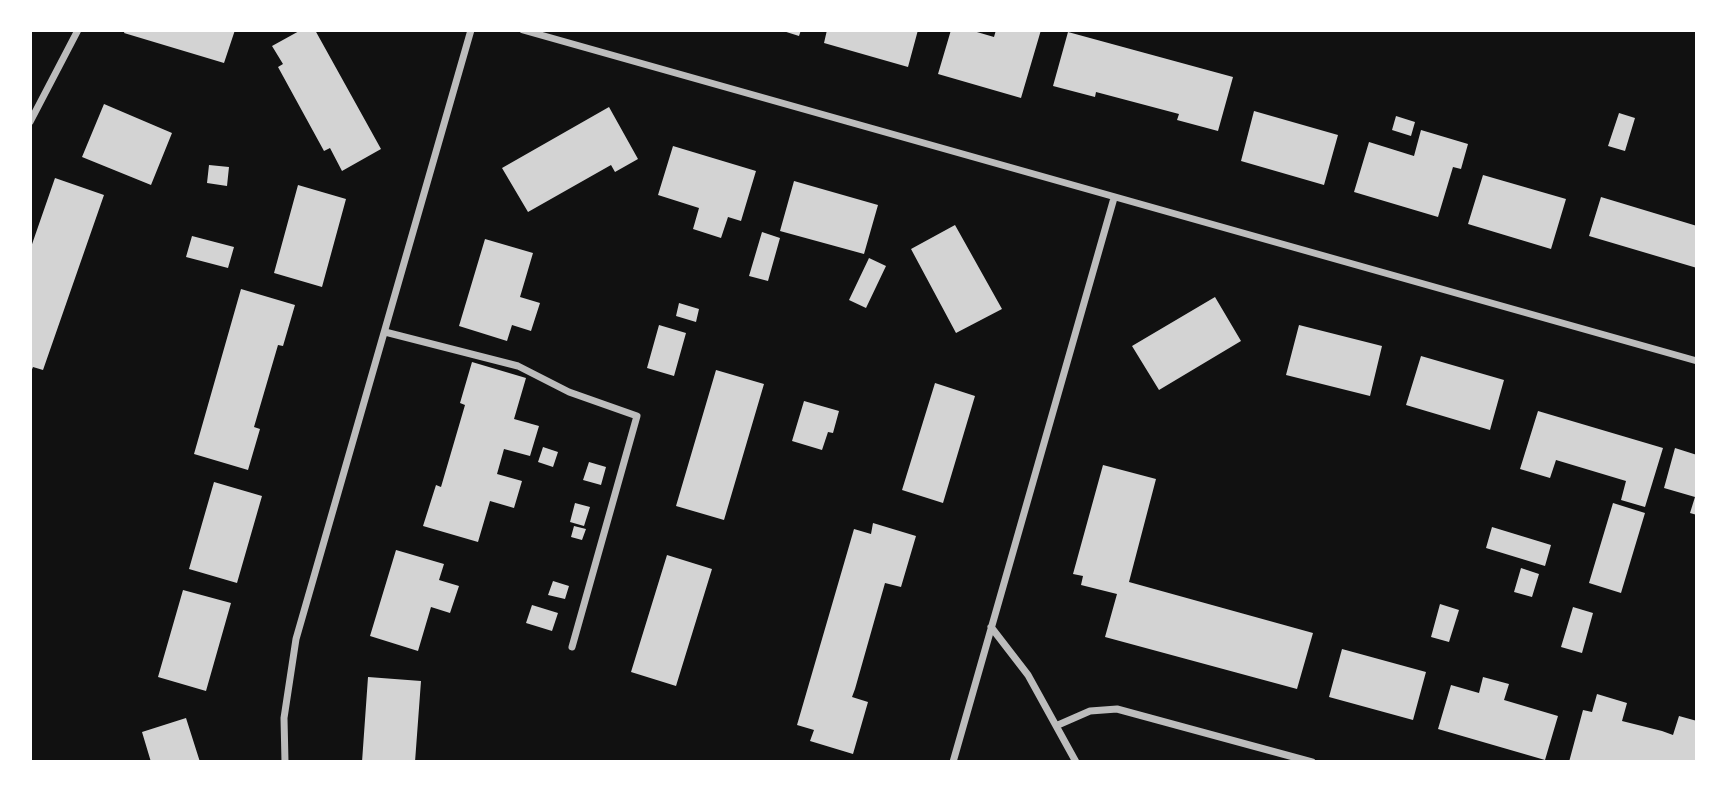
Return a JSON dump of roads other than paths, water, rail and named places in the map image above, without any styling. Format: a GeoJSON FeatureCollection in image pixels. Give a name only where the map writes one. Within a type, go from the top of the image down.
{"type":"FeatureCollection","features":[{"type":"Feature","properties":{"kind":"street"},"geometry":{"type":"LineString","coordinates":[[30,122],[78,30]]}},
{"type":"Feature","properties":{"kind":"street"},"geometry":{"type":"LineString","coordinates":[[285,762],[284,719],[296,639],[471,30]]}},
{"type":"Feature","properties":{"kind":"street"},"geometry":{"type":"LineString","coordinates":[[523,30],[1697,361]]}},
{"type":"Feature","properties":{"kind":"street"},"geometry":{"type":"LineString","coordinates":[[953,762],[1114,198]]}},
{"type":"Feature","properties":{"kind":"street"},"geometry":{"type":"LineString","coordinates":[[385,332],[518,366],[569,392],[637,415],[572,647]]}},
{"type":"Feature","properties":{"kind":"street"},"geometry":{"type":"LineString","coordinates":[[991,627],[1028,675],[1058,725],[1076,762]]}},
{"type":"Feature","properties":{"kind":"street"},"geometry":{"type":"LineString","coordinates":[[1058,725],[1090,711],[1117,709],[1312,762]]}}]}
